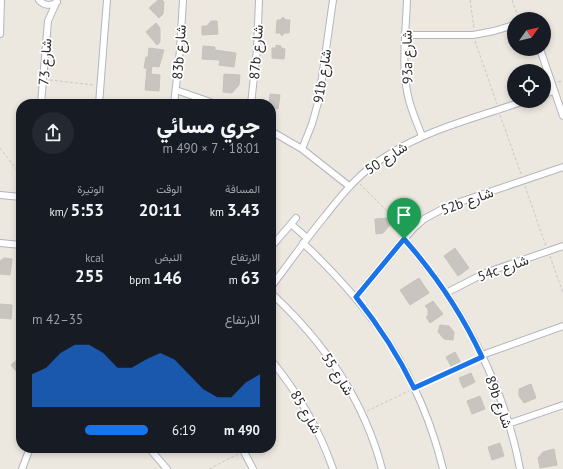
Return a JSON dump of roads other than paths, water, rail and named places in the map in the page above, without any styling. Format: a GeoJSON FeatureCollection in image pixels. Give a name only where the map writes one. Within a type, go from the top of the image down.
{"type":"FeatureCollection","features":[{"type":"Feature","properties":{"kind":"street"},"geometry":{"type":"LineString","coordinates":[[0,34],[2,0]]}},
{"type":"Feature","properties":{"kind":"street"},"geometry":{"type":"LineString","coordinates":[[99,99],[107,0]]}},
{"type":"Feature","properties":{"kind":"street","name":"83b شارع"},"geometry":{"type":"LineString","coordinates":[[175,99],[183,0]]}},
{"type":"Feature","properties":{"kind":"street","name":"87b شارع"},"geometry":{"type":"LineString","coordinates":[[251,99],[257,49],[259,0]]}},
{"type":"Feature","properties":{"kind":"street","name":"91b شارع"},"geometry":{"type":"LineString","coordinates":[[302,149],[312,124],[319,99],[333,0]]}},
{"type":"Feature","properties":{"kind":"street","name":"93a شارع"},"geometry":{"type":"LineString","coordinates":[[407,0],[406,84],[411,107],[422,136]]}},
{"type":"Feature","properties":{"kind":"street"},"geometry":{"type":"LineString","coordinates":[[40,1],[52,4],[57,1]]}},
{"type":"Feature","properties":{"kind":"street","name":"شارع 73"},"geometry":{"type":"LineString","coordinates":[[40,1],[48,21]]}},
{"type":"Feature","properties":{"kind":"street","name":"شارع 73"},"geometry":{"type":"LineString","coordinates":[[42,99],[48,21],[57,1]]}},
{"type":"Feature","properties":{"kind":"street"},"geometry":{"type":"LineString","coordinates":[[406,35],[474,35],[507,27]]}},
{"type":"Feature","properties":{"kind":"street"},"geometry":{"type":"LineString","coordinates":[[542,56],[563,116]]}},
{"type":"Feature","properties":{"kind":"street"},"geometry":{"type":"LineString","coordinates":[[176,90],[202,99]]}},
{"type":"Feature","properties":{"kind":"street","name":"شارع 50"},"geometry":{"type":"LineString","coordinates":[[276,280],[285,266],[349,186],[386,155],[422,136],[507,107]]}},
{"type":"Feature","properties":{"kind":"street"},"geometry":{"type":"LineString","coordinates":[[276,134],[302,149],[349,186]]}},
{"type":"Feature","properties":{"kind":"street","name":"52b شارع"},"geometry":{"type":"LineString","coordinates":[[356,297],[409,233],[424,219],[436,212],[563,167]]}},
{"type":"Feature","properties":{"kind":"street"},"geometry":{"type":"LineString","coordinates":[[0,195],[16,197]]}},
{"type":"Feature","properties":{"kind":"street"},"geometry":{"type":"LineString","coordinates":[[276,241],[296,218]]}},
{"type":"Feature","properties":{"kind":"street"},"geometry":{"type":"LineString","coordinates":[[291,224],[307,238]]}},
{"type":"Feature","properties":{"kind":"street","name":"89b شارع"},"geometry":{"type":"LineString","coordinates":[[404,239],[426,265],[446,294],[482,356],[508,424],[520,469]]}},
{"type":"Feature","properties":{"kind":"street"},"geometry":{"type":"LineString","coordinates":[[0,243],[16,245]]}},
{"type":"Feature","properties":{"kind":"street"},"geometry":{"type":"LineString","coordinates":[[303,243],[356,297],[382,332],[405,369],[431,427],[443,469]]}},
{"type":"Feature","properties":{"kind":"street","name":"54c شارع"},"geometry":{"type":"LineString","coordinates":[[446,294],[485,273],[563,246]]}},
{"type":"Feature","properties":{"kind":"street","name":"شارع 50"},"geometry":{"type":"LineString","coordinates":[[276,275],[285,266]]}},
{"type":"Feature","properties":{"kind":"street","name":"شارع 55"},"geometry":{"type":"LineString","coordinates":[[276,298],[321,346],[350,390],[372,437],[382,469]]}},
{"type":"Feature","properties":{"kind":"street"},"geometry":{"type":"LineString","coordinates":[[482,356],[563,326]]}},
{"type":"Feature","properties":{"kind":"street","name":"شارع 85"},"geometry":{"type":"LineString","coordinates":[[276,366],[302,401],[315,425],[333,469]]}},
{"type":"Feature","properties":{"kind":"street"},"geometry":{"type":"LineString","coordinates":[[508,424],[563,405]]}},
{"type":"Feature","properties":{"kind":"street"},"geometry":{"type":"LineString","coordinates":[[22,469],[28,453]]}},
{"type":"Feature","properties":{"kind":"street"},"geometry":{"type":"LineString","coordinates":[[153,453],[167,469]]}},
{"type":"Feature","properties":{"kind":"street"},"geometry":{"type":"LineString","coordinates":[[245,453],[253,469]]}}]}
